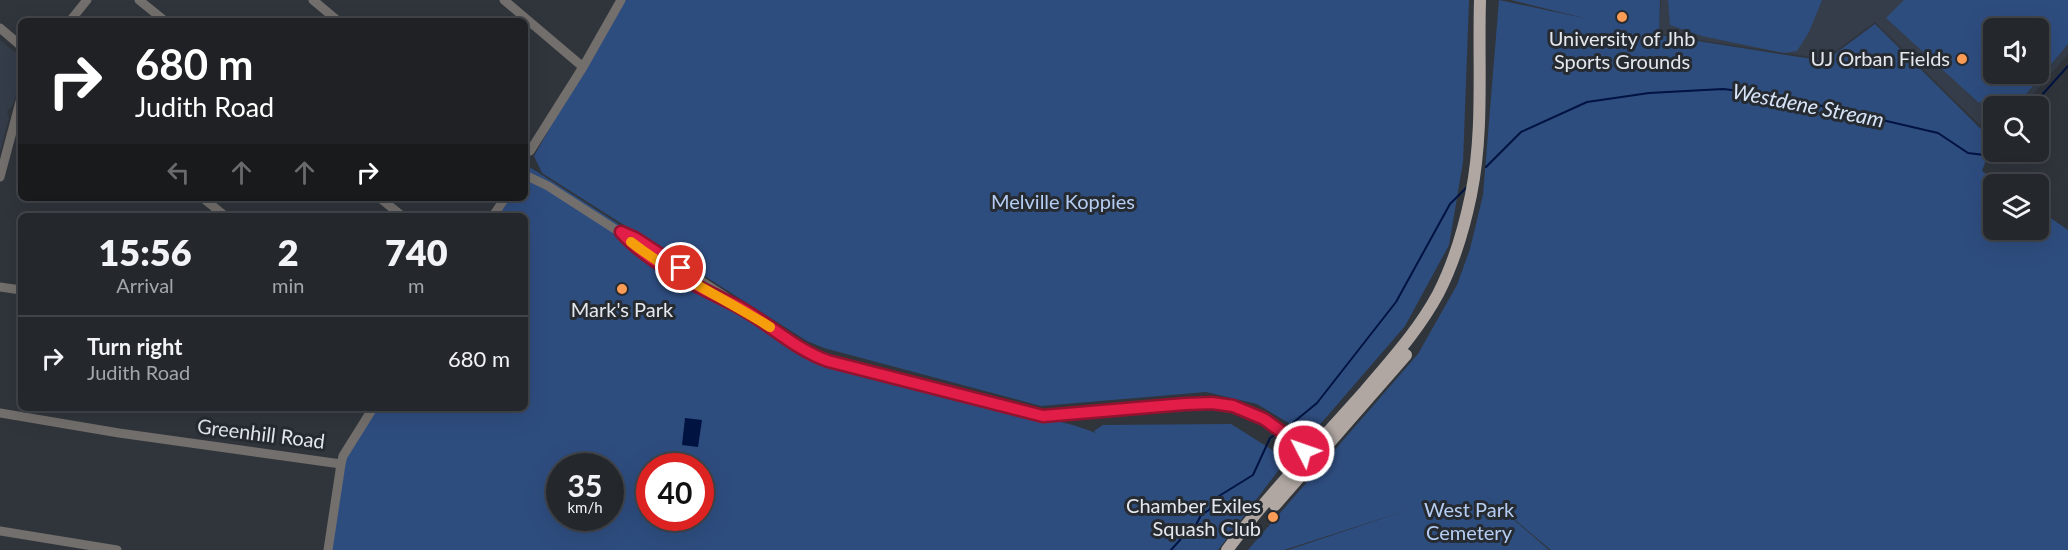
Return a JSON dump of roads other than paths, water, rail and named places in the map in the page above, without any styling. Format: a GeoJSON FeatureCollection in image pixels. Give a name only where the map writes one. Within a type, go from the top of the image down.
{"type":"FeatureCollection","features":[{"type":"Feature","properties":{"kind":"main road"},"geometry":{"type":"LineString","coordinates":[[1227,550],[1291,473],[1311,458],[1323,438],[1409,339],[1437,295],[1455,254],[1471,194],[1477,147],[1480,0]]}},
{"type":"Feature","properties":{"kind":"main road"},"geometry":{"type":"LineString","coordinates":[[1236,550],[1311,458],[1411,350],[1442,303],[1457,270],[1473,212],[1481,165],[1485,119],[1487,0]]}},
{"type":"Feature","properties":{"kind":"main road"},"geometry":{"type":"LineString","coordinates":[[1285,434],[1309,440],[1323,438]]}},
{"type":"Feature","properties":{"kind":"main road"},"geometry":{"type":"LineString","coordinates":[[1285,434],[1294,454],[1291,473]]}},
{"type":"Feature","properties":{"kind":"street"},"geometry":{"type":"LineString","coordinates":[[72,18],[87,0]]}},
{"type":"Feature","properties":{"kind":"street"},"geometry":{"type":"LineString","coordinates":[[139,0],[161,18]]}},
{"type":"Feature","properties":{"kind":"street"},"geometry":{"type":"LineString","coordinates":[[313,0],[334,18]]}},
{"type":"Feature","properties":{"kind":"street"},"geometry":{"type":"LineString","coordinates":[[504,0],[525,18]]}},
{"type":"Feature","properties":{"kind":"street"},"geometry":{"type":"LineString","coordinates":[[530,151],[583,67],[621,0]]}},
{"type":"Feature","properties":{"kind":"street"},"geometry":{"type":"LineString","coordinates":[[528,20],[583,67]]}},
{"type":"Feature","properties":{"kind":"street"},"geometry":{"type":"LineString","coordinates":[[0,28],[18,43]]}},
{"type":"Feature","properties":{"kind":"street"},"geometry":{"type":"LineString","coordinates":[[0,177],[18,109]]}},
{"type":"Feature","properties":{"kind":"street"},"geometry":{"type":"LineString","coordinates":[[528,176],[548,186],[621,232],[672,271],[733,304],[824,360],[1038,416],[1049,417],[1185,404],[1212,403],[1233,406],[1252,412],[1285,434],[1311,458]]}},
{"type":"Feature","properties":{"kind":"street"},"geometry":{"type":"LineString","coordinates":[[207,201],[221,213]]}},
{"type":"Feature","properties":{"kind":"street"},"geometry":{"type":"LineString","coordinates":[[384,201],[398,213]]}},
{"type":"Feature","properties":{"kind":"street"},"geometry":{"type":"LineString","coordinates":[[0,287],[18,290]]}},
{"type":"Feature","properties":{"kind":"street"},"geometry":{"type":"LineString","coordinates":[[328,550],[340,464],[371,411]]}},
{"type":"Feature","properties":{"kind":"street","name":"Greenhill Road"},"geometry":{"type":"LineString","coordinates":[[0,412],[119,433],[340,464]]}},
{"type":"Feature","properties":{"kind":"street"},"geometry":{"type":"LineString","coordinates":[[0,531],[117,550]]}},
{"type":"Feature","properties":{"kind":"waterway"},"geometry":{"type":"LineString","coordinates":[[2041,96],[2068,66]]}},
{"type":"Feature","properties":{"kind":"waterway","name":"Westdene Stream"},"geometry":{"type":"LineString","coordinates":[[1486,167],[1521,132],[1587,102],[1649,93],[1723,89],[1775,95],[1938,133],[1968,153],[1983,155]]}},
{"type":"Feature","properties":{"kind":"waterway","name":"Westdene Stream"},"geometry":{"type":"LineString","coordinates":[[1289,426],[1317,403],[1396,302],[1450,204],[1467,187]]}},
{"type":"Feature","properties":{"kind":"waterway","name":"Westdene Stream"},"geometry":{"type":"LineString","coordinates":[[1171,550],[1183,533],[1196,525],[1201,515],[1209,510],[1219,496],[1253,475],[1273,436]]}},
{"type":"Feature","properties":{"kind":"place","name":"University of Jhb Sports Grounds"},"geometry":{"type":"Point","coordinates":[1622,17]}},
{"type":"Feature","properties":{"kind":"place","name":"UJ Orban Fields"},"geometry":{"type":"Point","coordinates":[1962,59]}},
{"type":"Feature","properties":{"kind":"place","name":"Mark's Park"},"geometry":{"type":"Point","coordinates":[622,289]}},
{"type":"Feature","properties":{"kind":"place","name":"Chamber Exiles Squash Club"},"geometry":{"type":"Point","coordinates":[1273,517]}},
{"type":"Feature","properties":{"kind":"park label","name":"Melville Koppies"},"geometry":{"type":"Point","coordinates":[1063,202]}},
{"type":"Feature","properties":{"kind":"park label","name":"West Park Cemetery"},"geometry":{"type":"Point","coordinates":[1469,522]}}]}
